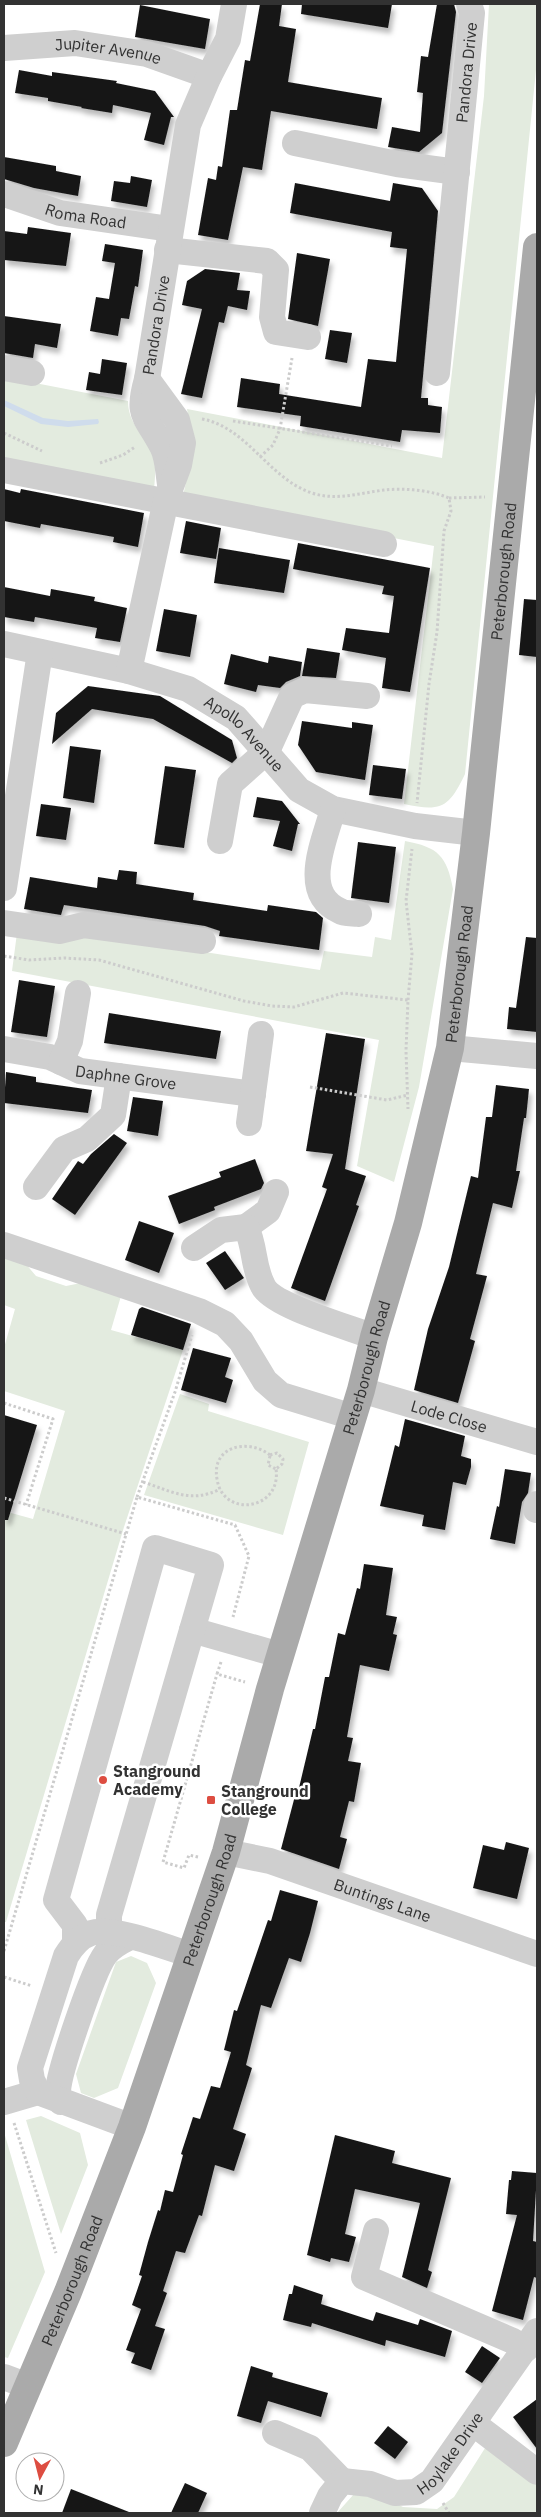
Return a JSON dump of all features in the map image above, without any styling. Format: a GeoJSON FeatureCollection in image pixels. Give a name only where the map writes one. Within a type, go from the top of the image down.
{"type":"FeatureCollection","features":[{"type":"Feature","properties":{"kind":"main road","name":"Peterborough Road"},"geometry":{"type":"LineString","coordinates":[[4,2443],[16,2382],[132,2127],[192,1955],[224,1858],[280,1655],[361,1390],[374,1336],[408,1222],[450,1048],[476,833],[512,499],[532,353],[537,247]]}},
{"type":"Feature","properties":{"kind":"street","name":"Pandora Drive"},"geometry":{"type":"LineString","coordinates":[[129,671],[168,492],[179,465],[183,443],[177,420],[147,378],[188,125],[209,76],[228,40],[234,4]]}},
{"type":"Feature","properties":{"kind":"street","name":"Pandora Drive"},"geometry":{"type":"LineString","coordinates":[[437,373],[472,12],[469,4]]}},
{"type":"Feature","properties":{"kind":"street","name":"Jupiter Avenue"},"geometry":{"type":"LineString","coordinates":[[4,48],[75,43],[147,54],[209,76]]}},
{"type":"Feature","properties":{"kind":"street"},"geometry":{"type":"LineString","coordinates":[[295,143],[397,164],[457,172]]}},
{"type":"Feature","properties":{"kind":"street","name":"Roma Road"},"geometry":{"type":"LineString","coordinates":[[4,194],[60,214],[267,261],[276,270],[272,317],[276,332],[302,336]]}},
{"type":"Feature","properties":{"kind":"street"},"geometry":{"type":"LineString","coordinates":[[4,368],[32,373]]}},
{"type":"Feature","properties":{"kind":"street"},"geometry":{"type":"LineString","coordinates":[[147,378],[141,399],[143,416],[162,447],[168,492]]}},
{"type":"Feature","properties":{"kind":"street"},"geometry":{"type":"LineString","coordinates":[[4,470],[168,492],[384,544]]}},
{"type":"Feature","properties":{"kind":"street","name":"Apollo Avenue"},"geometry":{"type":"LineString","coordinates":[[4,644],[129,671],[188,689],[236,718],[267,751],[299,790],[333,809],[415,826],[476,833]]}},
{"type":"Feature","properties":{"kind":"street"},"geometry":{"type":"LineString","coordinates":[[4,888],[11,796],[40,652]]}},
{"type":"Feature","properties":{"kind":"street"},"geometry":{"type":"LineString","coordinates":[[220,841],[230,784],[267,751],[292,696],[305,690],[367,696]]}},
{"type":"Feature","properties":{"kind":"street"},"geometry":{"type":"LineString","coordinates":[[333,809],[316,874],[318,888],[326,901],[340,912],[359,914]]}},
{"type":"Feature","properties":{"kind":"street"},"geometry":{"type":"LineString","coordinates":[[4,923],[58,931],[84,924],[203,941]]}},
{"type":"Feature","properties":{"kind":"street"},"geometry":{"type":"LineString","coordinates":[[61,1062],[70,1041],[78,993]]}},
{"type":"Feature","properties":{"kind":"street"},"geometry":{"type":"LineString","coordinates":[[248,1122],[261,1034]]}},
{"type":"Feature","properties":{"kind":"street"},"geometry":{"type":"LineString","coordinates":[[450,1048],[537,1056]]}},
{"type":"Feature","properties":{"kind":"street","name":"Daphne Grove"},"geometry":{"type":"LineString","coordinates":[[4,1049],[50,1057],[80,1071],[252,1094]]}},
{"type":"Feature","properties":{"kind":"street"},"geometry":{"type":"LineString","coordinates":[[36,1187],[64,1150],[87,1139],[113,1115],[119,1076]]}},
{"type":"Feature","properties":{"kind":"street"},"geometry":{"type":"LineString","coordinates":[[194,1248],[221,1230],[246,1227],[268,1211],[276,1192]]}},
{"type":"Feature","properties":{"kind":"street"},"geometry":{"type":"LineString","coordinates":[[246,1227],[253,1242],[253,1261],[264,1289],[288,1306],[374,1336]]}},
{"type":"Feature","properties":{"kind":"street"},"geometry":{"type":"LineString","coordinates":[[4,1245],[199,1312],[225,1324],[241,1341],[265,1381],[281,1394],[353,1417]]}},
{"type":"Feature","properties":{"kind":"street","name":"Lode Close"},"geometry":{"type":"LineString","coordinates":[[361,1390],[537,1442]]}},
{"type":"Feature","properties":{"kind":"street"},"geometry":{"type":"LineString","coordinates":[[6,2102],[50,2097],[58,2093],[64,2065],[97,1970],[115,1944],[118,1934],[109,1915],[211,1565],[155,1548],[56,1900],[75,1925],[75,1942]]}},
{"type":"Feature","properties":{"kind":"street"},"geometry":{"type":"LineString","coordinates":[[192,1630],[280,1655]]}},
{"type":"Feature","properties":{"kind":"street","name":"Buntings Lane"},"geometry":{"type":"LineString","coordinates":[[224,1858],[270,1861],[537,1954]]}},
{"type":"Feature","properties":{"kind":"street"},"geometry":{"type":"LineString","coordinates":[[132,2127],[50,2097],[30,2068],[66,1956],[75,1942],[90,1933],[118,1934],[192,1955]]}},
{"type":"Feature","properties":{"kind":"street","name":"Hoylake Drive"},"geometry":{"type":"LineString","coordinates":[[376,2231],[364,2277],[513,2340],[532,2340]]}},
{"type":"Feature","properties":{"kind":"street","name":"Hoylake Drive"},"geometry":{"type":"LineString","coordinates":[[342,2481],[370,2484],[395,2492],[416,2492],[432,2481],[532,2340]]}},
{"type":"Feature","properties":{"kind":"street"},"geometry":{"type":"LineString","coordinates":[[474,2424],[537,2472]]}},
{"type":"Feature","properties":{"kind":"street"},"geometry":{"type":"LineString","coordinates":[[274,2432],[310,2448],[342,2481],[330,2496],[322,2513]]}},
{"type":"Feature","properties":{"kind":"path"},"geometry":{"type":"LineString","coordinates":[[260,457],[273,445],[280,429],[302,336]]}},
{"type":"Feature","properties":{"kind":"path"},"geometry":{"type":"LineString","coordinates":[[177,420],[188,416],[211,420],[225,426],[290,483],[313,494],[342,497],[386,490],[434,492],[448,498],[512,499]]}},
{"type":"Feature","properties":{"kind":"path"},"geometry":{"type":"LineString","coordinates":[[233,421],[392,446]]}},
{"type":"Feature","properties":{"kind":"path"},"geometry":{"type":"LineString","coordinates":[[4,433],[50,453]]}},
{"type":"Feature","properties":{"kind":"path"},"geometry":{"type":"LineString","coordinates":[[90,462],[99,463],[123,455],[154,435]]}},
{"type":"Feature","properties":{"kind":"path"},"geometry":{"type":"LineString","coordinates":[[408,1000],[412,954],[406,900],[429,684],[437,632],[444,531],[451,510],[448,498]]}},
{"type":"Feature","properties":{"kind":"path"},"geometry":{"type":"LineString","coordinates":[[310,1087],[387,1100],[408,1095]]}},
{"type":"Feature","properties":{"kind":"path"},"geometry":{"type":"LineString","coordinates":[[137,1497],[175,1392],[199,1312]]}},
{"type":"Feature","properties":{"kind":"path"},"geometry":{"type":"LineString","coordinates":[[4,1403],[53,1419],[26,1505]]}},
{"type":"Feature","properties":{"kind":"path"},"geometry":{"type":"LineString","coordinates":[[270,1456],[254,1446],[235,1447],[227,1452],[217,1468],[216,1477],[220,1489],[232,1502],[252,1505],[270,1494],[275,1485],[276,1469]]}},
{"type":"Feature","properties":{"kind":"path"},"geometry":{"type":"LineString","coordinates":[[270,1456],[277,1453],[283,1459],[281,1466],[276,1469]]}},
{"type":"Feature","properties":{"kind":"path"},"geometry":{"type":"LineString","coordinates":[[270,1456],[268,1465],[276,1469]]}},
{"type":"Feature","properties":{"kind":"path"},"geometry":{"type":"LineString","coordinates":[[142,1482],[188,1497],[198,1497],[220,1489]]}},
{"type":"Feature","properties":{"kind":"path"},"geometry":{"type":"LineString","coordinates":[[4,1498],[126,1534]]}},
{"type":"Feature","properties":{"kind":"path"},"geometry":{"type":"LineString","coordinates":[[218,1674],[163,1862],[184,1868],[189,1855],[224,1858]]}},
{"type":"Feature","properties":{"kind":"path"},"geometry":{"type":"LineString","coordinates":[[6,2102],[56,2256]]}},
{"type":"Feature","properties":{"kind":"shaded area"},"geometry":{"type":"Polygon","coordinates":[[[489,4],[537,4],[536,70],[465,774],[448,801],[435,807],[427,807],[404,804],[434,546],[183,496],[191,453],[187,409],[442,458],[484,96],[489,4]]]}},
{"type":"Feature","properties":{"kind":"shaded area"},"geometry":{"type":"Polygon","coordinates":[[[4,377],[128,401],[130,415],[153,454],[155,470],[154,490],[4,460],[4,377]]]}},
{"type":"Feature","properties":{"kind":"shaded area"},"geometry":{"type":"Polygon","coordinates":[[[405,841],[426,846],[439,855],[448,868],[453,889],[419,1087],[394,1182],[357,1166],[379,1040],[12,971],[17,933],[89,934],[320,970],[324,951],[372,957],[375,937],[391,940],[405,841]]]}},
{"type":"Feature","properties":{"kind":"shaded area"},"geometry":{"type":"Polygon","coordinates":[[[4,1256],[25,1263],[36,1276],[66,1286],[81,1283],[121,1296],[111,1330],[183,1350],[124,1527],[6,1922],[4,1922],[4,1511],[33,1519],[65,1411],[4,1391],[4,1348],[15,1309],[4,1305],[4,1256]]]}},
{"type":"Feature","properties":{"kind":"shaded area"},"geometry":{"type":"Polygon","coordinates":[[[180,1394],[209,1404],[208,1411],[309,1442],[283,1535],[144,1495],[180,1394]]]}},
{"type":"Feature","properties":{"kind":"shaded area"},"geometry":{"type":"Polygon","coordinates":[[[131,1956],[147,1963],[156,1983],[118,2088],[94,2098],[81,2093],[76,2074],[116,1962],[131,1956]]]}},
{"type":"Feature","properties":{"kind":"shaded area"},"geometry":{"type":"Polygon","coordinates":[[[41,2116],[80,2133],[88,2165],[61,2234],[26,2120],[41,2116]]]}},
{"type":"Feature","properties":{"kind":"shaded area"},"geometry":{"type":"Polygon","coordinates":[[[4,2132],[45,2272],[8,2358],[4,2357],[4,2132]]]}},
{"type":"Feature","properties":{"kind":"shaded area"},"geometry":{"type":"Polygon","coordinates":[[[487,2445],[537,2482],[537,2513],[337,2513],[354,2494],[373,2492],[403,2507],[437,2509],[454,2497],[487,2445]]]}},
{"type":"Feature","properties":{"kind":"water"},"geometry":{"type":"Polygon","coordinates":[[[4,400],[43,418],[68,421],[98,419],[99,422],[98,424],[68,427],[41,424],[4,406],[4,400]]]}},
{"type":"Feature","properties":{"kind":"building"},"geometry":{"type":"Polygon","coordinates":[[[260,4],[282,4],[279,26],[296,29],[288,82],[382,98],[377,129],[271,111],[262,170],[243,167],[228,240],[198,235],[208,178],[216,180],[218,166],[222,167],[230,110],[237,110],[245,60],[250,61],[260,4]]]}},
{"type":"Feature","properties":{"kind":"building"},"geometry":{"type":"Polygon","coordinates":[[[302,4],[392,4],[388,28],[301,14],[302,4]]]}},
{"type":"Feature","properties":{"kind":"building"},"geometry":{"type":"Polygon","coordinates":[[[437,4],[454,4],[456,12],[442,133],[419,152],[388,147],[392,127],[420,132],[423,93],[417,92],[421,56],[428,57],[437,4]]]}},
{"type":"Feature","properties":{"kind":"building"},"geometry":{"type":"Polygon","coordinates":[[[140,5],[210,19],[205,49],[135,37],[140,5]]]}},
{"type":"Feature","properties":{"kind":"building"},"geometry":{"type":"Polygon","coordinates":[[[19,70],[52,76],[52,72],[117,81],[116,83],[155,91],[174,117],[171,117],[164,145],[144,140],[151,113],[113,105],[112,113],[48,101],[48,98],[15,93],[19,70]]]}},
{"type":"Feature","properties":{"kind":"building"},"geometry":{"type":"Polygon","coordinates":[[[4,157],[56,166],[56,171],[81,176],[78,196],[34,188],[4,179],[4,157]]]}},
{"type":"Feature","properties":{"kind":"building"},"geometry":{"type":"Polygon","coordinates":[[[131,176],[152,180],[147,207],[111,201],[114,181],[130,183],[131,176]]]}},
{"type":"Feature","properties":{"kind":"building"},"geometry":{"type":"Polygon","coordinates":[[[295,183],[390,201],[393,183],[422,188],[438,211],[421,398],[428,398],[428,405],[442,407],[440,433],[402,430],[400,442],[300,426],[301,416],[237,407],[241,378],[280,384],[279,394],[361,407],[368,359],[396,362],[407,249],[390,247],[392,232],[290,213],[295,183]]]}},
{"type":"Feature","properties":{"kind":"building"},"geometry":{"type":"Polygon","coordinates":[[[28,227],[71,233],[66,266],[4,260],[4,231],[27,234],[28,227]]]}},
{"type":"Feature","properties":{"kind":"building"},"geometry":{"type":"Polygon","coordinates":[[[105,244],[143,250],[138,287],[135,286],[129,319],[121,318],[118,336],[90,331],[96,297],[109,299],[115,263],[102,261],[105,244]]]}},
{"type":"Feature","properties":{"kind":"building"},"geometry":{"type":"Polygon","coordinates":[[[297,253],[330,259],[318,326],[288,319],[297,253]]]}},
{"type":"Feature","properties":{"kind":"building"},"geometry":{"type":"Polygon","coordinates":[[[205,269],[240,273],[237,290],[250,291],[247,310],[228,306],[224,323],[219,322],[202,398],[181,394],[202,309],[182,305],[187,281],[205,269]]]}},
{"type":"Feature","properties":{"kind":"building"},"geometry":{"type":"Polygon","coordinates":[[[4,316],[61,324],[57,348],[35,344],[33,358],[4,353],[4,316]]]}},
{"type":"Feature","properties":{"kind":"building"},"geometry":{"type":"Polygon","coordinates":[[[330,330],[352,333],[347,363],[325,359],[330,330]]]}},
{"type":"Feature","properties":{"kind":"building"},"geometry":{"type":"Polygon","coordinates":[[[102,359],[127,363],[122,395],[86,390],[89,372],[100,374],[102,359]]]}},
{"type":"Feature","properties":{"kind":"building"},"geometry":{"type":"Polygon","coordinates":[[[4,489],[20,493],[21,489],[144,513],[138,547],[113,542],[114,537],[41,524],[40,528],[4,521],[4,489]]]}},
{"type":"Feature","properties":{"kind":"building"},"geometry":{"type":"Polygon","coordinates":[[[186,521],[221,528],[216,559],[180,553],[186,521]]]}},
{"type":"Feature","properties":{"kind":"building"},"geometry":{"type":"Polygon","coordinates":[[[298,543],[430,568],[410,692],[382,688],[386,658],[342,650],[346,628],[389,633],[394,596],[382,594],[384,586],[293,569],[298,543]]]}},
{"type":"Feature","properties":{"kind":"building"},"geometry":{"type":"Polygon","coordinates":[[[219,548],[290,560],[284,593],[214,583],[219,548]]]}},
{"type":"Feature","properties":{"kind":"building"},"geometry":{"type":"Polygon","coordinates":[[[4,587],[50,596],[51,589],[95,597],[94,601],[127,608],[120,642],[95,638],[97,628],[35,617],[34,622],[4,617],[4,587]]]}},
{"type":"Feature","properties":{"kind":"building"},"geometry":{"type":"Polygon","coordinates":[[[524,599],[537,600],[537,657],[519,655],[524,599]]]}},
{"type":"Feature","properties":{"kind":"building"},"geometry":{"type":"Polygon","coordinates":[[[164,609],[197,615],[190,657],[156,651],[164,609]]]}},
{"type":"Feature","properties":{"kind":"building"},"geometry":{"type":"Polygon","coordinates":[[[307,648],[340,653],[336,678],[302,676],[307,648]]]}},
{"type":"Feature","properties":{"kind":"building"},"geometry":{"type":"Polygon","coordinates":[[[231,654],[268,663],[269,656],[302,662],[300,676],[286,682],[280,688],[258,685],[256,692],[224,684],[231,654]]]}},
{"type":"Feature","properties":{"kind":"building"},"geometry":{"type":"Polygon","coordinates":[[[88,686],[160,696],[232,740],[237,758],[232,763],[153,719],[92,709],[52,744],[56,713],[88,686]]]}},
{"type":"Feature","properties":{"kind":"building"},"geometry":{"type":"Polygon","coordinates":[[[302,721],[352,728],[352,722],[373,725],[365,780],[316,772],[298,745],[302,721]]]}},
{"type":"Feature","properties":{"kind":"building"},"geometry":{"type":"Polygon","coordinates":[[[70,746],[101,750],[94,803],[63,798],[70,746]]]}},
{"type":"Feature","properties":{"kind":"building"},"geometry":{"type":"Polygon","coordinates":[[[373,765],[406,769],[402,799],[369,795],[373,765]]]}},
{"type":"Feature","properties":{"kind":"building"},"geometry":{"type":"Polygon","coordinates":[[[165,766],[196,770],[184,848],[154,844],[165,766]]]}},
{"type":"Feature","properties":{"kind":"building"},"geometry":{"type":"Polygon","coordinates":[[[257,797],[282,801],[300,824],[298,824],[292,851],[273,846],[280,821],[253,817],[257,797]]]}},
{"type":"Feature","properties":{"kind":"building"},"geometry":{"type":"Polygon","coordinates":[[[41,804],[71,808],[66,840],[36,836],[41,804]]]}},
{"type":"Feature","properties":{"kind":"building"},"geometry":{"type":"Polygon","coordinates":[[[358,842],[396,847],[389,903],[351,898],[358,842]]]}},
{"type":"Feature","properties":{"kind":"building"},"geometry":{"type":"Polygon","coordinates":[[[119,870],[137,872],[136,884],[194,893],[193,900],[267,911],[268,905],[316,912],[323,918],[319,950],[219,936],[220,931],[205,926],[64,905],[61,915],[24,909],[30,877],[97,888],[98,877],[117,880],[119,870]]]}},
{"type":"Feature","properties":{"kind":"building"},"geometry":{"type":"Polygon","coordinates":[[[526,937],[537,938],[537,1032],[507,1029],[509,1007],[516,1008],[526,937]]]}},
{"type":"Feature","properties":{"kind":"building"},"geometry":{"type":"Polygon","coordinates":[[[19,980],[55,986],[47,1037],[11,1032],[19,980]]]}},
{"type":"Feature","properties":{"kind":"building"},"geometry":{"type":"Polygon","coordinates":[[[109,1013],[221,1031],[216,1059],[104,1043],[109,1013]]]}},
{"type":"Feature","properties":{"kind":"building"},"geometry":{"type":"Polygon","coordinates":[[[326,1033],[365,1039],[345,1169],[366,1176],[356,1205],[359,1206],[325,1301],[291,1288],[327,1189],[322,1187],[333,1154],[306,1151],[326,1033]]]}},
{"type":"Feature","properties":{"kind":"building"},"geometry":{"type":"Polygon","coordinates":[[[6,1072],[36,1077],[36,1082],[92,1090],[88,1113],[4,1103],[6,1072]]]}},
{"type":"Feature","properties":{"kind":"building"},"geometry":{"type":"Polygon","coordinates":[[[496,1085],[529,1089],[526,1118],[524,1118],[516,1171],[520,1171],[512,1208],[493,1203],[476,1274],[487,1276],[470,1339],[475,1341],[458,1403],[414,1390],[428,1329],[449,1267],[471,1176],[478,1178],[486,1117],[492,1117],[496,1085]]]}},
{"type":"Feature","properties":{"kind":"building"},"geometry":{"type":"Polygon","coordinates":[[[133,1097],[163,1101],[158,1136],[127,1131],[133,1097]]]}},
{"type":"Feature","properties":{"kind":"building"},"geometry":{"type":"Polygon","coordinates":[[[114,1134],[127,1143],[75,1215],[52,1199],[78,1161],[83,1164],[91,1154],[114,1134]]]}},
{"type":"Feature","properties":{"kind":"building"},"geometry":{"type":"Polygon","coordinates":[[[255,1159],[264,1183],[261,1189],[214,1207],[215,1210],[179,1224],[168,1196],[221,1177],[219,1172],[255,1159]]]}},
{"type":"Feature","properties":{"kind":"building"},"geometry":{"type":"Polygon","coordinates":[[[139,1221],[174,1233],[159,1273],[125,1260],[139,1221]]]}},
{"type":"Feature","properties":{"kind":"building"},"geometry":{"type":"Polygon","coordinates":[[[225,1251],[244,1278],[225,1290],[206,1263],[225,1251]]]}},
{"type":"Feature","properties":{"kind":"building"},"geometry":{"type":"Polygon","coordinates":[[[142,1307],[191,1324],[183,1350],[131,1335],[139,1309],[142,1307]]]}},
{"type":"Feature","properties":{"kind":"building"},"geometry":{"type":"Polygon","coordinates":[[[193,1348],[231,1358],[225,1377],[233,1380],[226,1403],[181,1390],[193,1348]]]}},
{"type":"Feature","properties":{"kind":"building"},"geometry":{"type":"Polygon","coordinates":[[[4,1415],[37,1425],[8,1520],[4,1520],[4,1415]]]}},
{"type":"Feature","properties":{"kind":"building"},"geometry":{"type":"Polygon","coordinates":[[[405,1419],[465,1436],[461,1456],[471,1459],[471,1467],[466,1485],[453,1482],[445,1530],[422,1526],[424,1515],[380,1506],[395,1445],[399,1447],[405,1419]]]}},
{"type":"Feature","properties":{"kind":"building"},"geometry":{"type":"Polygon","coordinates":[[[505,1469],[531,1473],[528,1493],[522,1502],[515,1544],[490,1539],[497,1506],[499,1507],[505,1469]]]}},
{"type":"Feature","properties":{"kind":"building"},"geometry":{"type":"Polygon","coordinates":[[[364,1564],[393,1568],[386,1615],[397,1617],[393,1634],[397,1635],[389,1671],[360,1665],[347,1737],[353,1738],[348,1761],[361,1763],[354,1802],[349,1801],[340,1837],[347,1839],[339,1869],[281,1849],[296,1792],[298,1792],[313,1729],[315,1729],[325,1677],[329,1677],[338,1633],[345,1635],[357,1588],[360,1589],[364,1564]]]}},
{"type":"Feature","properties":{"kind":"building"},"geometry":{"type":"Polygon","coordinates":[[[506,1842],[529,1848],[517,1899],[473,1888],[483,1845],[504,1850],[506,1842]]]}},
{"type":"Feature","properties":{"kind":"building"},"geometry":{"type":"Polygon","coordinates":[[[280,1890],[318,1901],[310,1933],[301,1962],[289,1958],[271,2008],[261,2005],[246,2065],[252,2068],[233,2129],[246,2134],[234,2171],[215,2165],[202,2216],[199,2215],[185,2253],[176,2251],[163,2291],[167,2293],[155,2326],[165,2329],[151,2370],[131,2363],[135,2353],[126,2350],[141,2309],[132,2305],[142,2276],[139,2275],[165,2190],[173,2192],[183,2155],[181,2154],[193,2117],[200,2119],[211,2086],[220,2088],[231,2052],[224,2050],[234,2010],[237,2011],[268,1920],[271,1921],[280,1890]]]}},
{"type":"Feature","properties":{"kind":"building"},"geometry":{"type":"Polygon","coordinates":[[[335,2135],[395,2151],[392,2163],[451,2178],[428,2270],[432,2272],[427,2288],[402,2277],[420,2203],[355,2189],[345,2234],[356,2237],[349,2262],[331,2258],[330,2262],[307,2255],[335,2135]]]}},
{"type":"Feature","properties":{"kind":"building"},"geometry":{"type":"Polygon","coordinates":[[[512,2171],[537,2173],[533,2241],[537,2242],[537,2278],[534,2277],[523,2320],[492,2311],[517,2215],[506,2214],[509,2180],[511,2180],[512,2171]]]}},
{"type":"Feature","properties":{"kind":"building"},"geometry":{"type":"Polygon","coordinates":[[[294,2285],[323,2295],[321,2304],[373,2321],[376,2312],[418,2325],[420,2319],[452,2331],[445,2357],[386,2340],[385,2346],[312,2323],[311,2327],[283,2320],[289,2294],[292,2294],[294,2285]]]}},
{"type":"Feature","properties":{"kind":"building"},"geometry":{"type":"Polygon","coordinates":[[[482,2346],[500,2358],[482,2383],[465,2372],[482,2346]]]}},
{"type":"Feature","properties":{"kind":"building"},"geometry":{"type":"Polygon","coordinates":[[[251,2366],[273,2373],[272,2377],[328,2393],[321,2417],[268,2401],[261,2423],[237,2416],[251,2366]]]}},
{"type":"Feature","properties":{"kind":"building"},"geometry":{"type":"Polygon","coordinates":[[[537,2399],[537,2449],[513,2417],[537,2399]]]}},
{"type":"Feature","properties":{"kind":"building"},"geometry":{"type":"Polygon","coordinates":[[[388,2426],[408,2442],[395,2459],[374,2443],[388,2426]]]}},
{"type":"Feature","properties":{"kind":"building"},"geometry":{"type":"Polygon","coordinates":[[[185,2483],[207,2493],[198,2513],[171,2513],[185,2483]]]}},
{"type":"Feature","properties":{"kind":"building"},"geometry":{"type":"Polygon","coordinates":[[[71,2489],[129,2512],[129,2513],[62,2513],[71,2489]]]}},
{"type":"Feature","properties":{"kind":"place","name":"Stanground Academy"},"geometry":{"type":"Point","coordinates":[103,1780]}},
{"type":"Feature","properties":{"kind":"place","name":"Stanground College"},"geometry":{"type":"Point","coordinates":[211,1800]}}]}
